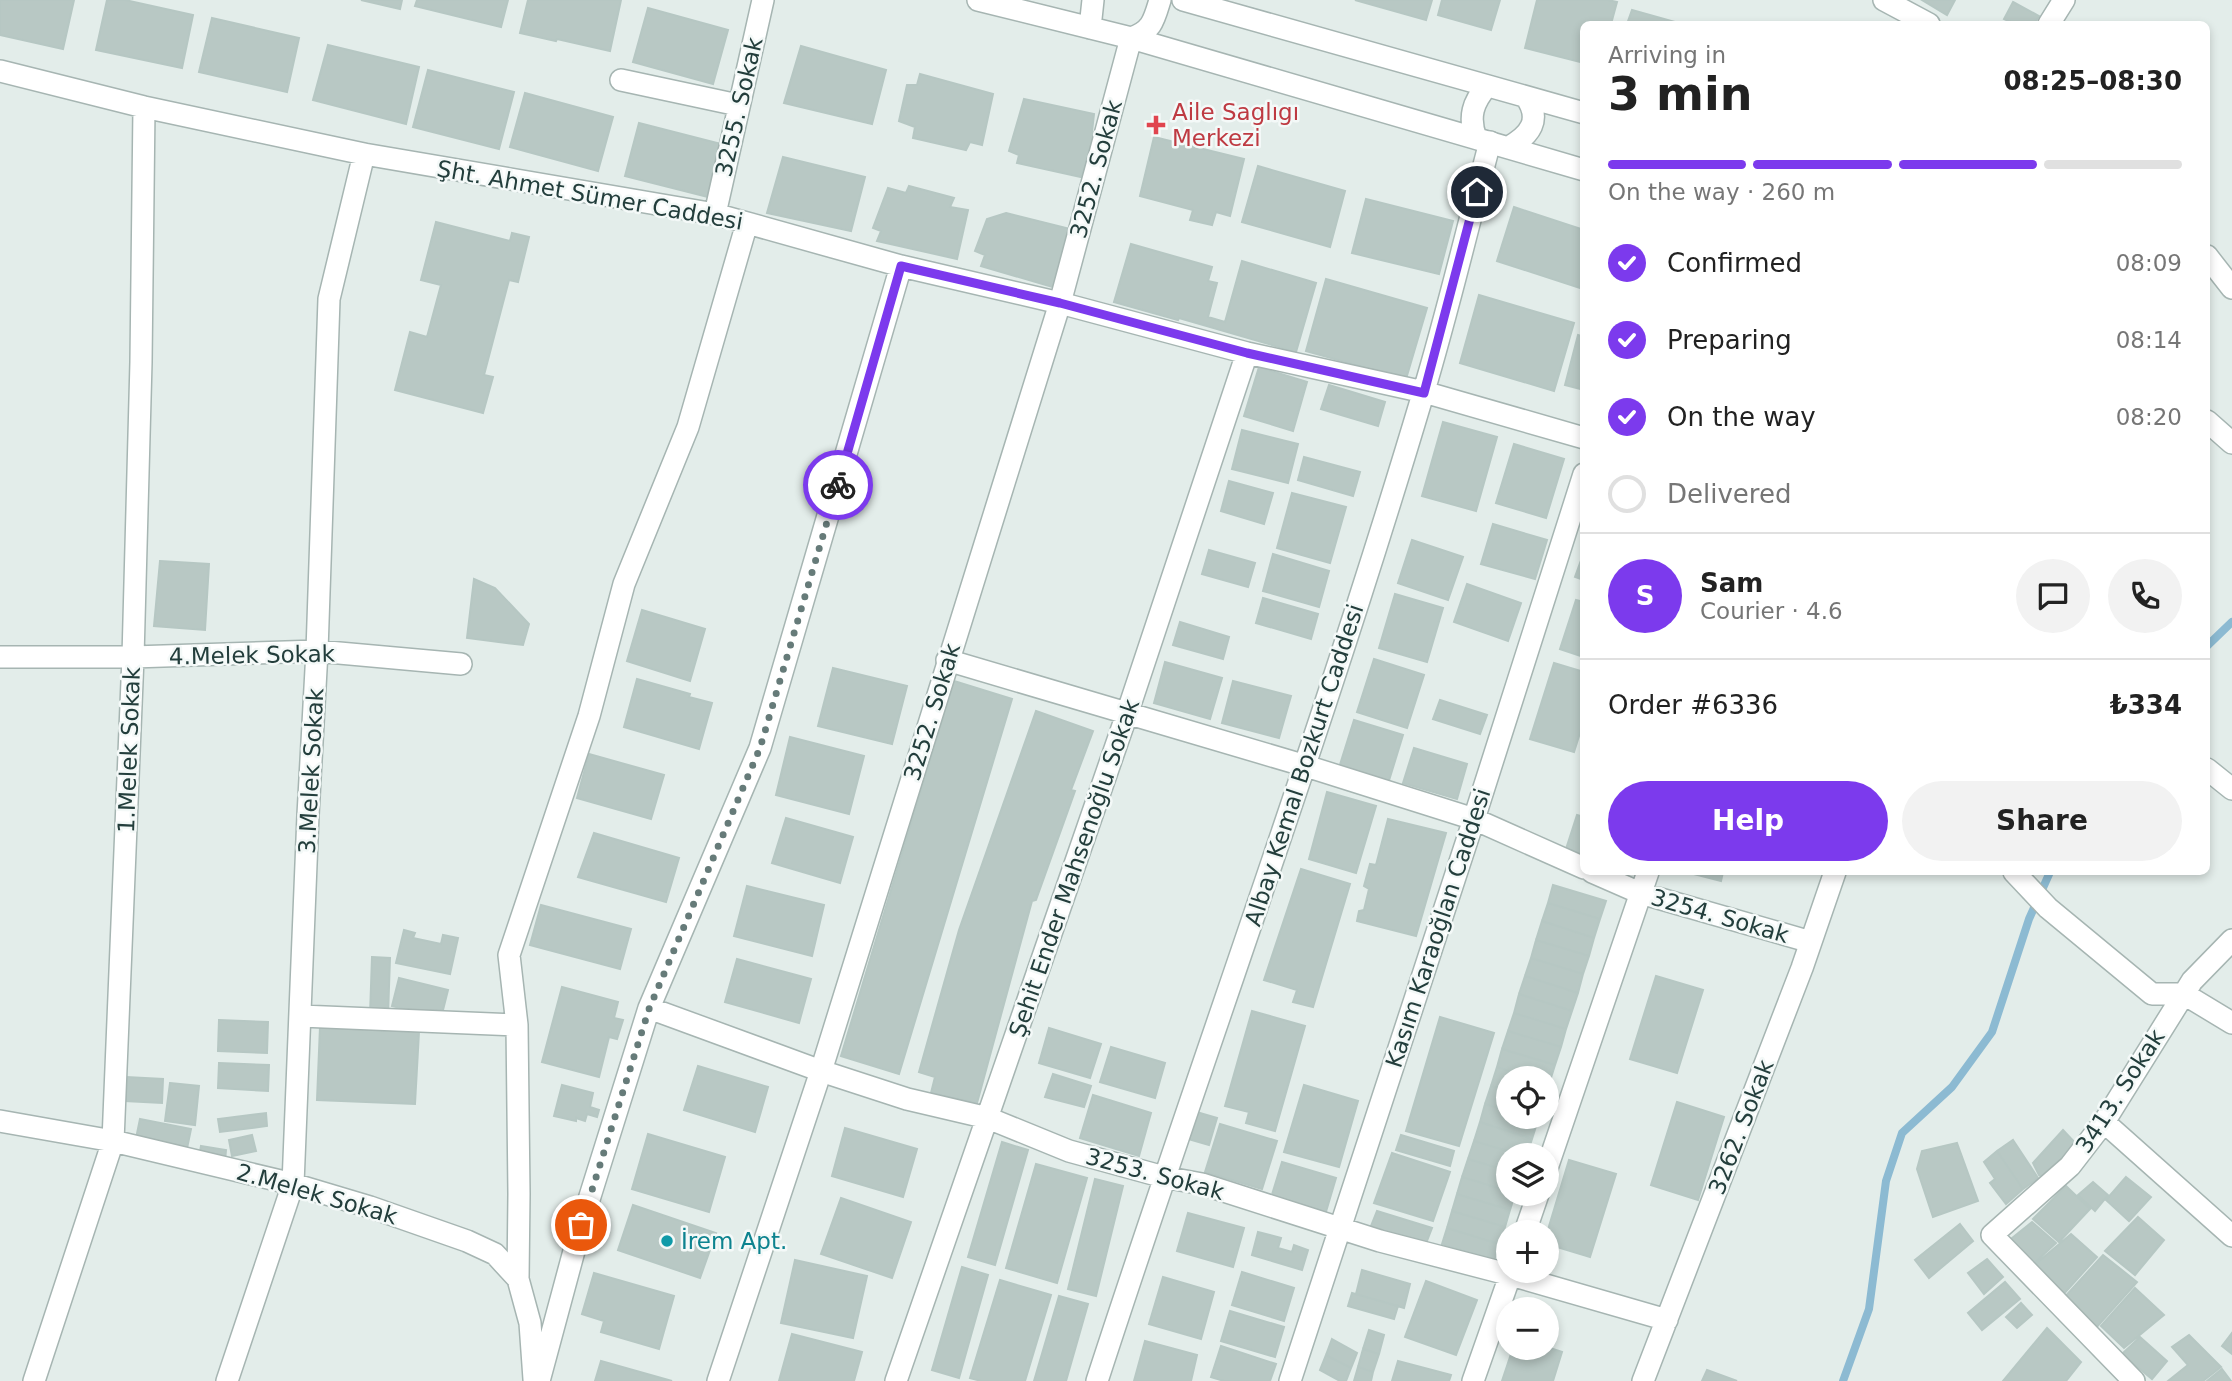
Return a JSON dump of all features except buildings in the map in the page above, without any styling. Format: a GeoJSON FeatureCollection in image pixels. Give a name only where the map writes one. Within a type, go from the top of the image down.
{"type":"FeatureCollection","features":[{"type":"Feature","properties":{"kind":"street","name":"3255. Sokak"},"geometry":{"type":"LineString","coordinates":[[715,214],[763,0]]}},
{"type":"Feature","properties":{"kind":"street"},"geometry":{"type":"LineString","coordinates":[[978,0],[1131,38],[1580,169]]}},
{"type":"Feature","properties":{"kind":"street"},"geometry":{"type":"LineString","coordinates":[[1090,28],[1093,0]]}},
{"type":"Feature","properties":{"kind":"street"},"geometry":{"type":"LineString","coordinates":[[1131,38],[1140,35],[1152,25],[1160,0]]}},
{"type":"Feature","properties":{"kind":"street"},"geometry":{"type":"LineString","coordinates":[[1184,0],[1580,112]]}},
{"type":"Feature","properties":{"kind":"street"},"geometry":{"type":"LineString","coordinates":[[1884,0],[1923,21]]}},
{"type":"Feature","properties":{"kind":"street"},"geometry":{"type":"LineString","coordinates":[[2051,21],[2064,0]]}},
{"type":"Feature","properties":{"kind":"street","name":"3252. Sokak"},"geometry":{"type":"LineString","coordinates":[[718,1381],[821,1071],[1060,303],[1131,38]]}},
{"type":"Feature","properties":{"kind":"street","name":"Şht. Ahmet Sümer Caddesi"},"geometry":{"type":"LineString","coordinates":[[0,71],[144,107],[364,154],[715,214],[901,266],[1060,303],[1247,353],[1424,393],[1580,437]]}},
{"type":"Feature","properties":{"kind":"street"},"geometry":{"type":"LineString","coordinates":[[621,80],[738,105]]}},
{"type":"Feature","properties":{"kind":"street"},"geometry":{"type":"LineString","coordinates":[[1487,86],[1476,100],[1471,123],[1492,142],[1521,140],[1531,130],[1534,115],[1526,97]]}},
{"type":"Feature","properties":{"kind":"street","name":"1.Melek Sokak"},"geometry":{"type":"LineString","coordinates":[[34,1381],[113,1142],[133,657],[144,107]]}},
{"type":"Feature","properties":{"kind":"street","name":"Albay Kemal Bozkurt Caddesi"},"geometry":{"type":"LineString","coordinates":[[1097,1381],[1164,1177],[1306,766],[1424,393],[1492,142]]}},
{"type":"Feature","properties":{"kind":"street","name":"3.Melek Sokak"},"geometry":{"type":"LineString","coordinates":[[227,1381],[293,1184],[317,650],[328,299],[364,154]]}},
{"type":"Feature","properties":{"kind":"street"},"geometry":{"type":"LineString","coordinates":[[518,1279],[517,1025],[509,955],[589,716],[624,584],[688,427],[747,223]]}},
{"type":"Feature","properties":{"kind":"street"},"geometry":{"type":"LineString","coordinates":[[2210,260],[2232,288]]}},
{"type":"Feature","properties":{"kind":"street"},"geometry":{"type":"LineString","coordinates":[[537,1381],[581,1225],[649,1009],[760,748],[901,266]]}},
{"type":"Feature","properties":{"kind":"street","name":"Şehit Ender Mahsenoğlu Sokak"},"geometry":{"type":"LineString","coordinates":[[896,1381],[1127,714],[1247,353]]}},
{"type":"Feature","properties":{"kind":"street"},"geometry":{"type":"LineString","coordinates":[[2210,424],[2232,443]]}},
{"type":"Feature","properties":{"kind":"street","name":"Kasım Karaoğlan Caddesi"},"geometry":{"type":"LineString","coordinates":[[1290,1381],[1580,487]]}},
{"type":"Feature","properties":{"kind":"street","name":"4.Melek Sokak"},"geometry":{"type":"LineString","coordinates":[[0,657],[133,657],[317,650],[461,664]]}},
{"type":"Feature","properties":{"kind":"street"},"geometry":{"type":"LineString","coordinates":[[947,660],[1474,818],[1580,866]]}},
{"type":"Feature","properties":{"kind":"street"},"geometry":{"type":"LineString","coordinates":[[2210,771],[2232,789]]}},
{"type":"Feature","properties":{"kind":"street","name":"3254. Sokak"},"geometry":{"type":"LineString","coordinates":[[1599,875],[1640,893],[1811,942]]}},
{"type":"Feature","properties":{"kind":"street"},"geometry":{"type":"LineString","coordinates":[[1555,1143],[1647,875]]}},
{"type":"Feature","properties":{"kind":"street","name":"3262. Sokak"},"geometry":{"type":"LineString","coordinates":[[1643,1381],[1811,942],[1834,875]]}},
{"type":"Feature","properties":{"kind":"street"},"geometry":{"type":"LineString","coordinates":[[2017,875],[2048,908],[2152,994],[2183,994],[2232,1023]]}},
{"type":"Feature","properties":{"kind":"street","name":"3413. Sokak"},"geometry":{"type":"LineString","coordinates":[[2134,1381],[1992,1235],[2070,1166],[2104,1122],[2192,981],[2232,940]]}},
{"type":"Feature","properties":{"kind":"street","name":"3253. Sokak"},"geometry":{"type":"LineString","coordinates":[[649,1009],[907,1099],[988,1118],[1069,1151],[1164,1177],[1202,1184],[1340,1229],[1496,1269]]}},
{"type":"Feature","properties":{"kind":"street"},"geometry":{"type":"LineString","coordinates":[[301,1016],[517,1025]]}},
{"type":"Feature","properties":{"kind":"street","name":"2.Melek Sokak"},"geometry":{"type":"LineString","coordinates":[[0,1121],[113,1142],[293,1184],[370,1207],[467,1241],[495,1254],[518,1279],[530,1322],[537,1381]]}},
{"type":"Feature","properties":{"kind":"street"},"geometry":{"type":"LineString","coordinates":[[2104,1122],[2232,1236]]}},
{"type":"Feature","properties":{"kind":"street"},"geometry":{"type":"LineString","coordinates":[[1473,1381],[1507,1283]]}},
{"type":"Feature","properties":{"kind":"street","name":"3253. Sokak"},"geometry":{"type":"LineString","coordinates":[[1544,1283],[1667,1320]]}},
{"type":"Feature","properties":{"kind":"waterway"},"geometry":{"type":"LineString","coordinates":[[2210,643],[2232,622]]}},
{"type":"Feature","properties":{"kind":"waterway"},"geometry":{"type":"LineString","coordinates":[[1843,1381],[1869,1309],[1886,1181],[1902,1133],[1952,1087],[1992,1032],[2029,919],[2049,875]]}},
{"type":"Feature","properties":{"kind":"way so far"},"geometry":{"type":"LineString","coordinates":[[581,1225],[649,1009],[760,748],[838,485]]}},
{"type":"Feature","properties":{"kind":"place","name":"Aile Saglıgı Merkezi"},"geometry":{"type":"Point","coordinates":[1156,125]}},
{"type":"Feature","properties":{"kind":"place","name":"İrem Apt."},"geometry":{"type":"Point","coordinates":[667,1241]}},
{"type":"Feature","properties":{"kind":"route"},"geometry":{"type":"LineString","coordinates":[[838,485],[901,266],[1060,303],[1247,353],[1424,393],[1477,192]]}}]}
